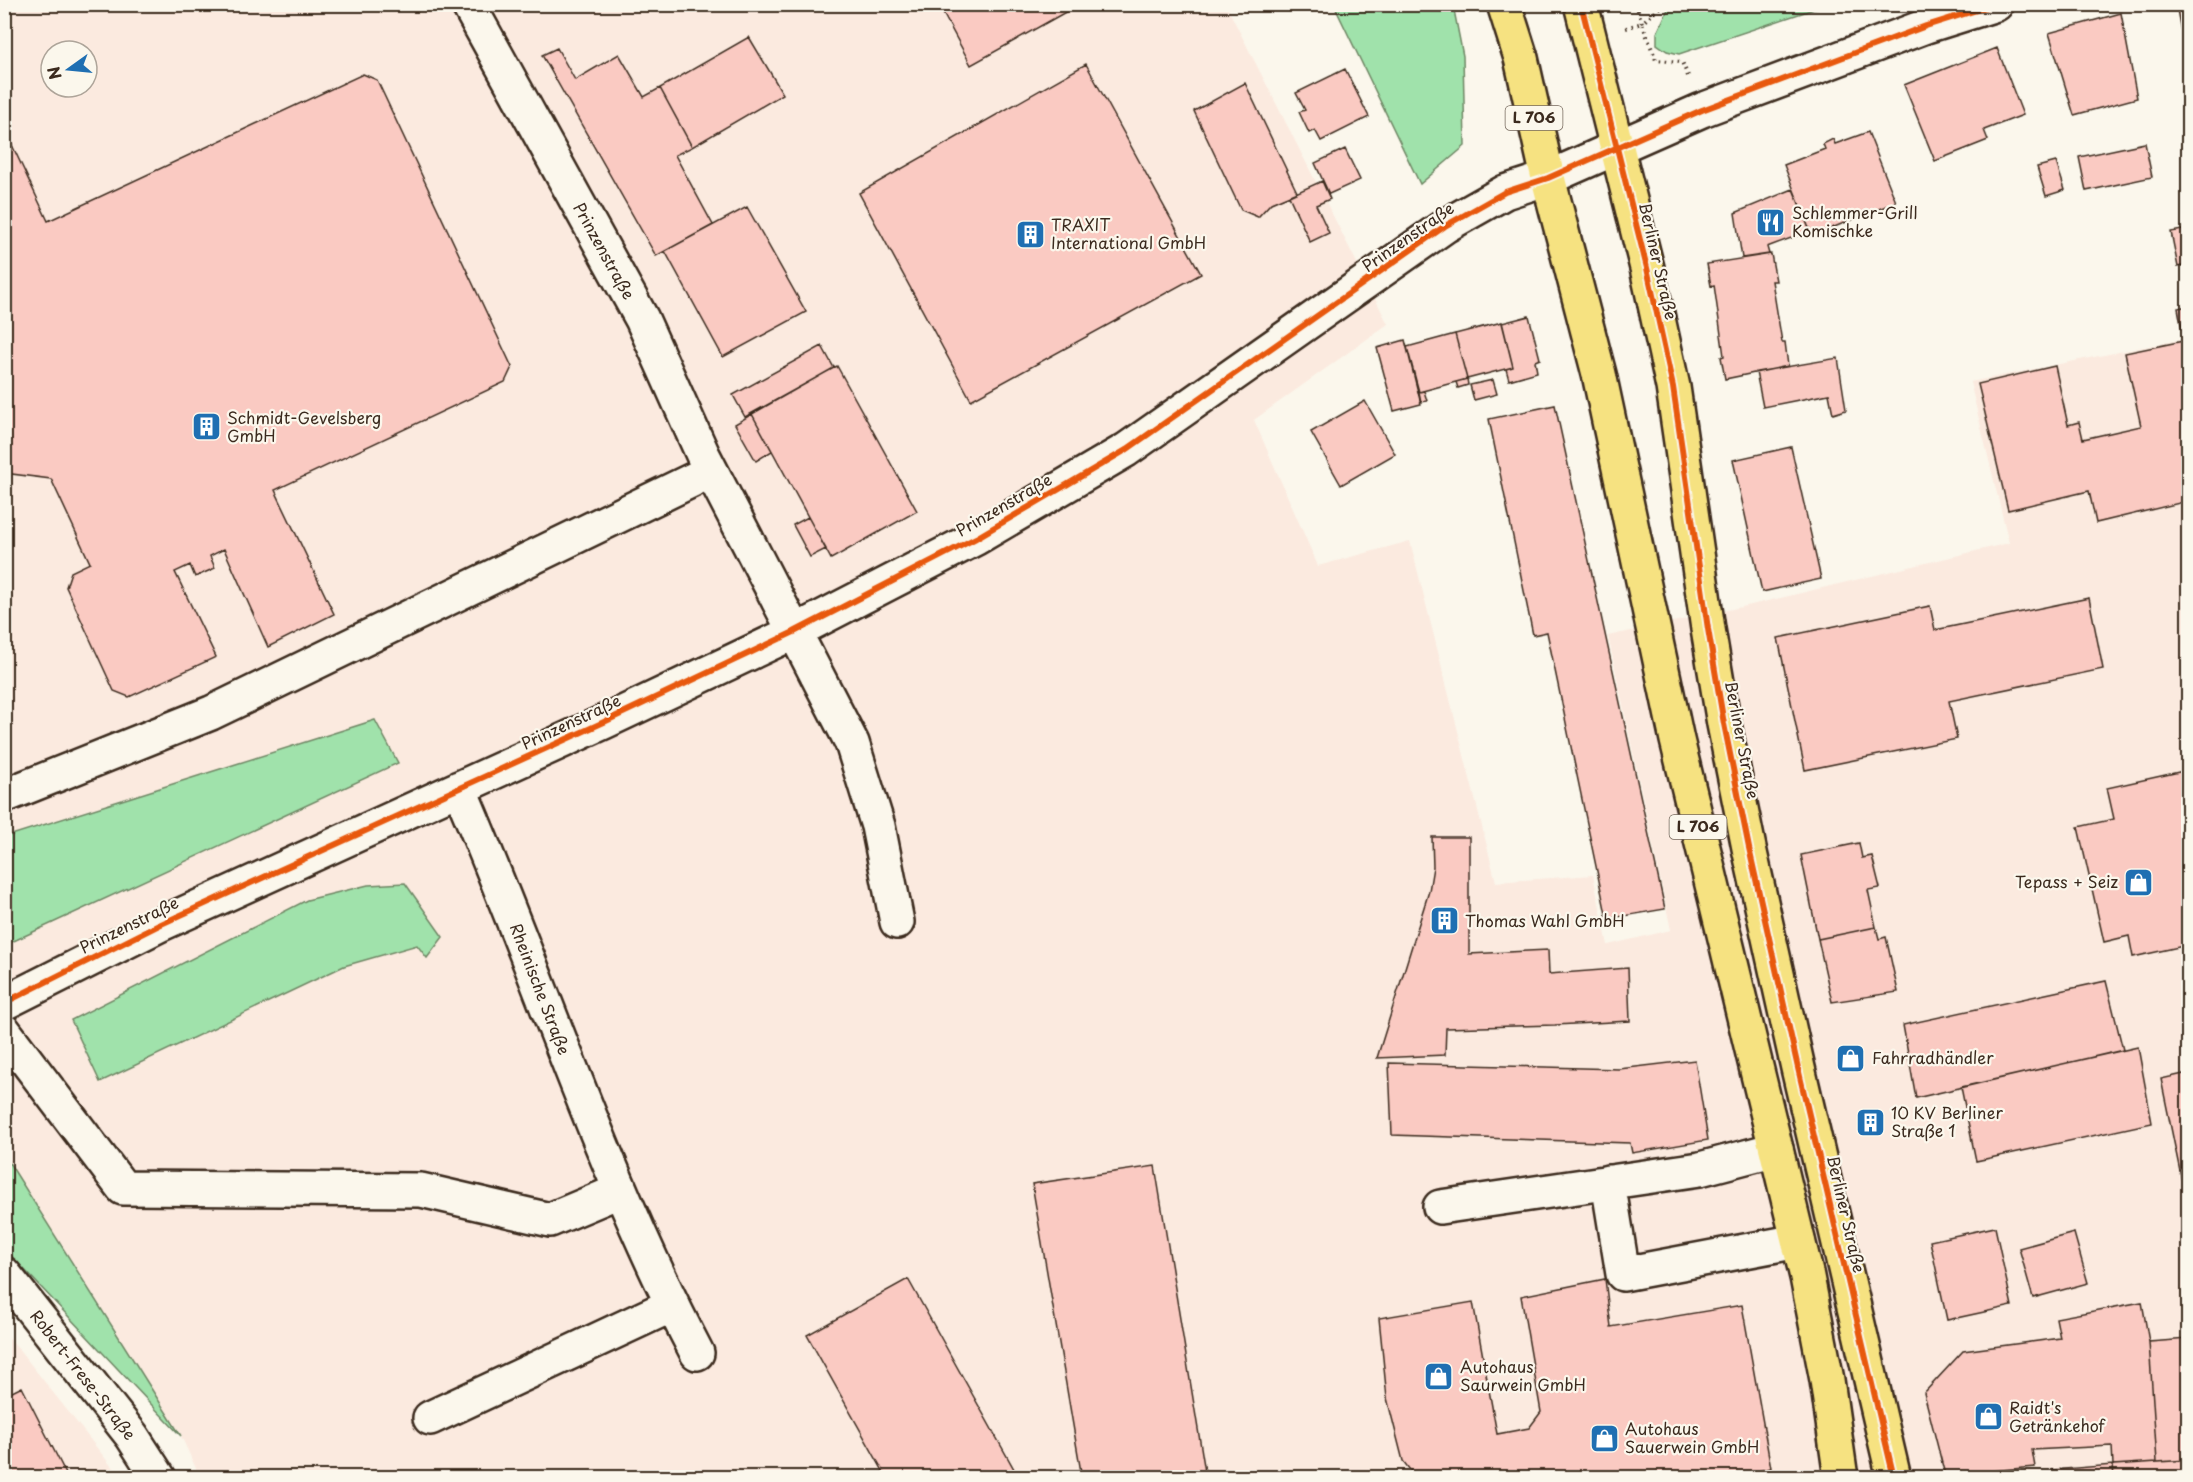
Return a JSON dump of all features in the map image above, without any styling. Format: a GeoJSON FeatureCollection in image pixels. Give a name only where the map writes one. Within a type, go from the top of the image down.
{"type":"FeatureCollection","features":[{"type":"Feature","properties":{"kind":"main road","name":"L 706"},"geometry":{"type":"LineString","coordinates":[[1504,4],[1521,58],[1548,178],[1599,374],[1677,740],[1798,1241],[1827,1380],[1841,1478]]}},
{"type":"Feature","properties":{"kind":"main road","name":"Berliner Straße"},"geometry":{"type":"LineString","coordinates":[[1581,4],[1618,147],[1673,387],[1708,629],[1749,848],[1797,1068],[1894,1478]]}},
{"type":"Feature","properties":{"kind":"street","name":"Prinzenstraße"},"geometry":{"type":"LineString","coordinates":[[468,4],[642,319],[711,471],[794,632]]}},
{"type":"Feature","properties":{"kind":"street","name":"Prinzenstraße"},"geometry":{"type":"LineString","coordinates":[[4,1004],[159,925],[604,722],[794,632],[976,538],[1126,450],[1454,220],[1505,192],[1548,178],[1702,110],[1926,26],[1996,4]]}},
{"type":"Feature","properties":{"kind":"street"},"geometry":{"type":"LineString","coordinates":[[4,796],[211,713],[711,471]]}},
{"type":"Feature","properties":{"kind":"street"},"geometry":{"type":"LineString","coordinates":[[794,632],[852,743],[878,826],[897,922]]}},
{"type":"Feature","properties":{"kind":"street","name":"Rheinische Straße"},"geometry":{"type":"LineString","coordinates":[[459,788],[493,867],[619,1191],[697,1353]]}},
{"type":"Feature","properties":{"kind":"street"},"geometry":{"type":"LineString","coordinates":[[4,1031],[123,1188],[422,1190],[550,1220],[619,1191]]}},
{"type":"Feature","properties":{"kind":"street"},"geometry":{"type":"LineString","coordinates":[[1440,1207],[1700,1169],[1776,1149]]}},
{"type":"Feature","properties":{"kind":"street"},"geometry":{"type":"LineString","coordinates":[[1608,1182],[1623,1274],[1798,1241]]}},
{"type":"Feature","properties":{"kind":"street","name":"Robert-Frese-Straße"},"geometry":{"type":"LineString","coordinates":[[4,1275],[132,1436],[159,1478]]}},
{"type":"Feature","properties":{"kind":"street"},"geometry":{"type":"LineString","coordinates":[[430,1418],[672,1305]]}},
{"type":"Feature","properties":{"kind":"path"},"geometry":{"type":"LineString","coordinates":[[1636,4],[1656,60],[1682,62],[1702,110]]}},
{"type":"Feature","properties":{"kind":"path"},"geometry":{"type":"LineString","coordinates":[[1590,37],[1642,23],[1663,4]]}},
{"type":"Feature","properties":{"kind":"shaded area"},"geometry":{"type":"Polygon","coordinates":[[[5,5],[1226,5],[1388,324],[1254,420],[1318,566],[1410,541],[1496,882],[1593,875],[1608,945],[1671,930],[1608,636],[1751,605],[2009,543],[1970,382],[2188,338],[2188,1477],[200,1477],[181,1436],[5,1156],[5,5]]]}},
{"type":"Feature","properties":{"kind":"shaded area"},"geometry":{"type":"Polygon","coordinates":[[[4,1333],[21,1352],[120,1477],[5,1477],[4,1333]]]}},
{"type":"Feature","properties":{"kind":"green space"},"geometry":{"type":"Polygon","coordinates":[[[1670,4],[1826,5],[1679,54],[1667,51],[1657,44],[1657,33],[1670,4]]]}},
{"type":"Feature","properties":{"kind":"green space"},"geometry":{"type":"Polygon","coordinates":[[[1334,5],[1453,5],[1463,56],[1465,146],[1420,184],[1334,5]]]}},
{"type":"Feature","properties":{"kind":"green space"},"geometry":{"type":"Polygon","coordinates":[[[375,720],[398,763],[5,945],[5,837],[375,720]]]}},
{"type":"Feature","properties":{"kind":"green space"},"geometry":{"type":"Polygon","coordinates":[[[405,883],[443,937],[427,958],[417,945],[344,966],[100,1082],[71,1020],[307,900],[368,885],[405,883]]]}},
{"type":"Feature","properties":{"kind":"green space"},"geometry":{"type":"Polygon","coordinates":[[[5,1156],[181,1436],[5,1249],[5,1156]]]}},
{"type":"Feature","properties":{"kind":"building"},"geometry":{"type":"Polygon","coordinates":[[[938,4],[1080,4],[971,65],[938,4]]]}},
{"type":"Feature","properties":{"kind":"building"},"geometry":{"type":"Polygon","coordinates":[[[2176,4],[2188,4],[2188,70],[2176,4]]]}},
{"type":"Feature","properties":{"kind":"building"},"geometry":{"type":"Polygon","coordinates":[[[2121,13],[2137,98],[2074,115],[2049,33],[2121,13]]]}},
{"type":"Feature","properties":{"kind":"building"},"geometry":{"type":"Polygon","coordinates":[[[749,37],[783,94],[692,147],[660,88],[749,37]]]}},
{"type":"Feature","properties":{"kind":"building"},"geometry":{"type":"Polygon","coordinates":[[[557,48],[575,80],[619,54],[644,97],[660,88],[692,147],[675,155],[713,225],[656,256],[542,55],[557,48]]]}},
{"type":"Feature","properties":{"kind":"building"},"geometry":{"type":"Polygon","coordinates":[[[1997,48],[2023,115],[1984,130],[1988,140],[1935,161],[1904,85],[1997,48]]]}},
{"type":"Feature","properties":{"kind":"building","name":"TRAXIT International GmbH"},"geometry":{"type":"Polygon","coordinates":[[[1086,64],[1201,274],[971,400],[859,193],[1086,64]]]}},
{"type":"Feature","properties":{"kind":"building"},"geometry":{"type":"Polygon","coordinates":[[[1345,69],[1369,117],[1321,141],[1315,130],[1309,133],[1299,112],[1305,110],[1296,93],[1345,69]]]}},
{"type":"Feature","properties":{"kind":"building","name":"Schmidt-Gevelsberg GmbH"},"geometry":{"type":"Polygon","coordinates":[[[363,74],[377,80],[512,367],[505,382],[275,490],[334,614],[268,647],[224,549],[210,556],[215,568],[195,577],[190,565],[175,572],[216,657],[129,697],[114,691],[66,587],[71,572],[90,563],[51,479],[4,473],[4,128],[48,221],[363,74]]]}},
{"type":"Feature","properties":{"kind":"building"},"geometry":{"type":"Polygon","coordinates":[[[1245,83],[1297,192],[1271,203],[1258,217],[1241,210],[1194,111],[1245,83]]]}},
{"type":"Feature","properties":{"kind":"building"},"geometry":{"type":"Polygon","coordinates":[[[1868,132],[1896,202],[1812,236],[1784,165],[1825,149],[1823,144],[1833,139],[1835,144],[1868,132]]]}},
{"type":"Feature","properties":{"kind":"building"},"geometry":{"type":"Polygon","coordinates":[[[2145,143],[2152,177],[2086,191],[2079,157],[2145,143]]]}},
{"type":"Feature","properties":{"kind":"building"},"geometry":{"type":"Polygon","coordinates":[[[1345,149],[1360,180],[1329,194],[1315,163],[1345,149]]]}},
{"type":"Feature","properties":{"kind":"building"},"geometry":{"type":"Polygon","coordinates":[[[2056,162],[2065,190],[2046,196],[2037,167],[2056,162]]]}},
{"type":"Feature","properties":{"kind":"building"},"geometry":{"type":"Polygon","coordinates":[[[1322,181],[1330,199],[1316,205],[1329,233],[1310,242],[1289,196],[1322,181]]]}},
{"type":"Feature","properties":{"kind":"building","name":"Schlemmer-Grill Komischke"},"geometry":{"type":"Polygon","coordinates":[[[1793,189],[1810,231],[1767,247],[1769,254],[1742,258],[1735,213],[1793,189]]]}},
{"type":"Feature","properties":{"kind":"building"},"geometry":{"type":"Polygon","coordinates":[[[747,207],[806,312],[723,357],[665,251],[747,207]]]}},
{"type":"Feature","properties":{"kind":"building"},"geometry":{"type":"Polygon","coordinates":[[[2188,229],[2188,265],[2178,267],[2171,232],[2188,229]]]}},
{"type":"Feature","properties":{"kind":"building"},"geometry":{"type":"Polygon","coordinates":[[[1771,254],[1776,281],[1772,281],[1788,366],[1725,379],[1714,285],[1711,286],[1707,264],[1771,254]]]}},
{"type":"Feature","properties":{"kind":"building"},"geometry":{"type":"Polygon","coordinates":[[[2188,306],[2188,340],[2184,341],[2178,308],[2188,306]]]}},
{"type":"Feature","properties":{"kind":"building"},"geometry":{"type":"Polygon","coordinates":[[[1529,316],[1540,359],[1535,361],[1537,372],[1509,380],[1506,369],[1513,367],[1502,323],[1529,316]]]}},
{"type":"Feature","properties":{"kind":"building"},"geometry":{"type":"Polygon","coordinates":[[[1502,322],[1513,367],[1467,379],[1455,334],[1502,322]]]}},
{"type":"Feature","properties":{"kind":"building"},"geometry":{"type":"Polygon","coordinates":[[[1455,334],[1467,379],[1419,392],[1407,347],[1455,334]]]}},
{"type":"Feature","properties":{"kind":"building"},"geometry":{"type":"Polygon","coordinates":[[[1405,340],[1421,404],[1394,411],[1377,348],[1405,340]]]}},
{"type":"Feature","properties":{"kind":"building"},"geometry":{"type":"Polygon","coordinates":[[[2188,340],[2188,501],[2096,523],[2089,491],[2008,510],[1978,384],[2055,366],[2068,425],[2079,422],[2083,439],[2141,426],[2125,353],[2188,340]]]}},
{"type":"Feature","properties":{"kind":"building"},"geometry":{"type":"Polygon","coordinates":[[[822,346],[834,368],[745,417],[733,395],[822,346]]]}},
{"type":"Feature","properties":{"kind":"building"},"geometry":{"type":"Polygon","coordinates":[[[1838,358],[1846,410],[1833,414],[1829,394],[1763,407],[1756,372],[1838,358]]]}},
{"type":"Feature","properties":{"kind":"building"},"geometry":{"type":"Polygon","coordinates":[[[837,366],[917,511],[831,559],[752,414],[837,366]]]}},
{"type":"Feature","properties":{"kind":"building"},"geometry":{"type":"Polygon","coordinates":[[[1467,379],[1468,385],[1458,388],[1456,382],[1467,379]]]}},
{"type":"Feature","properties":{"kind":"building"},"geometry":{"type":"Polygon","coordinates":[[[1493,380],[1497,394],[1474,400],[1470,385],[1493,380]]]}},
{"type":"Feature","properties":{"kind":"building"},"geometry":{"type":"Polygon","coordinates":[[[1424,391],[1427,401],[1421,402],[1419,392],[1424,391]]]}},
{"type":"Feature","properties":{"kind":"building"},"geometry":{"type":"Polygon","coordinates":[[[1365,401],[1395,454],[1341,485],[1311,432],[1365,401]]]}},
{"type":"Feature","properties":{"kind":"building"},"geometry":{"type":"Polygon","coordinates":[[[1555,405],[1665,909],[1607,919],[1547,632],[1533,635],[1489,419],[1555,405]]]}},
{"type":"Feature","properties":{"kind":"building"},"geometry":{"type":"Polygon","coordinates":[[[752,414],[772,451],[756,461],[735,424],[752,414]]]}},
{"type":"Feature","properties":{"kind":"building"},"geometry":{"type":"Polygon","coordinates":[[[1791,447],[1821,579],[1762,592],[1733,460],[1791,447]]]}},
{"type":"Feature","properties":{"kind":"building"},"geometry":{"type":"Polygon","coordinates":[[[808,517],[826,549],[810,557],[793,525],[808,517]]]}},
{"type":"Feature","properties":{"kind":"building"},"geometry":{"type":"Polygon","coordinates":[[[2089,598],[2103,669],[1949,701],[1957,739],[1805,770],[1778,638],[1930,606],[1935,630],[2089,598]]]}},
{"type":"Feature","properties":{"kind":"building","name":"Tepass + Seiz"},"geometry":{"type":"Polygon","coordinates":[[[2188,770],[2188,945],[2133,957],[2129,936],[2104,942],[2078,827],[2114,819],[2107,788],[2188,770]]]}},
{"type":"Feature","properties":{"kind":"building","name":"Thomas Wahl GmbH"},"geometry":{"type":"Polygon","coordinates":[[[1432,837],[1469,837],[1469,954],[1548,950],[1549,974],[1628,968],[1630,1021],[1446,1028],[1445,1055],[1377,1058],[1429,891],[1433,867],[1432,837]]]}},
{"type":"Feature","properties":{"kind":"building"},"geometry":{"type":"Polygon","coordinates":[[[1859,843],[1862,858],[1872,856],[1880,888],[1868,890],[1876,927],[1818,939],[1801,855],[1859,843]]]}},
{"type":"Feature","properties":{"kind":"building"},"geometry":{"type":"Polygon","coordinates":[[[1876,927],[1879,939],[1886,937],[1898,992],[1832,1002],[1818,939],[1876,927]]]}},
{"type":"Feature","properties":{"kind":"building"},"geometry":{"type":"Polygon","coordinates":[[[2106,981],[2123,1050],[1916,1098],[1903,1025],[2106,981]]]}},
{"type":"Feature","properties":{"kind":"building"},"geometry":{"type":"Polygon","coordinates":[[[2138,1047],[2152,1123],[1976,1161],[1961,1087],[2138,1047]]]}},
{"type":"Feature","properties":{"kind":"building"},"geometry":{"type":"Polygon","coordinates":[[[1695,1060],[1708,1140],[1632,1153],[1630,1143],[1392,1135],[1389,1063],[1619,1069],[1695,1060]]]}},
{"type":"Feature","properties":{"kind":"building"},"geometry":{"type":"Polygon","coordinates":[[[2188,1073],[2188,1190],[2184,1191],[2161,1079],[2188,1073]]]}},
{"type":"Feature","properties":{"kind":"building","name":"10 KV Berliner Straße 1"},"geometry":{"type":"Polygon","coordinates":[[[1875,1112],[1879,1128],[1865,1132],[1860,1116],[1875,1112]]]}},
{"type":"Feature","properties":{"kind":"building"},"geometry":{"type":"Polygon","coordinates":[[[1155,1166],[1206,1478],[1082,1478],[1032,1184],[1155,1166]]]}},
{"type":"Feature","properties":{"kind":"building"},"geometry":{"type":"Polygon","coordinates":[[[1995,1227],[2012,1306],[1947,1320],[1930,1241],[1995,1227]]]}},
{"type":"Feature","properties":{"kind":"building"},"geometry":{"type":"Polygon","coordinates":[[[2074,1233],[2088,1283],[2033,1298],[2019,1248],[2074,1233]]]}},
{"type":"Feature","properties":{"kind":"building"},"geometry":{"type":"Polygon","coordinates":[[[908,1279],[1019,1478],[887,1478],[807,1335],[908,1279]]]}},
{"type":"Feature","properties":{"kind":"building"},"geometry":{"type":"Polygon","coordinates":[[[1605,1279],[1611,1327],[1742,1305],[1771,1468],[1754,1472],[1755,1478],[1416,1478],[1403,1461],[1387,1398],[1379,1318],[1473,1302],[1497,1434],[1529,1428],[1541,1412],[1521,1296],[1605,1279]]]}},
{"type":"Feature","properties":{"kind":"building"},"geometry":{"type":"Polygon","coordinates":[[[2142,1302],[2149,1342],[2157,1462],[2113,1465],[2112,1446],[2032,1450],[2035,1467],[1945,1475],[1924,1393],[1963,1351],[2060,1338],[2056,1318],[2142,1302]]]}},
{"type":"Feature","properties":{"kind":"building"},"geometry":{"type":"Polygon","coordinates":[[[2188,1339],[2188,1460],[2157,1462],[2149,1342],[2188,1339]]]}},
{"type":"Feature","properties":{"kind":"building"},"geometry":{"type":"Polygon","coordinates":[[[22,1387],[68,1478],[4,1478],[4,1396],[22,1387]]]}},
{"type":"Feature","properties":{"kind":"building"},"geometry":{"type":"Polygon","coordinates":[[[2188,1460],[2188,1478],[2114,1478],[2113,1465],[2188,1460]]]}},
{"type":"Feature","properties":{"kind":"building"},"geometry":{"type":"Polygon","coordinates":[[[2113,1465],[2114,1478],[2053,1478],[2053,1470],[2113,1465]]]}},
{"type":"Feature","properties":{"kind":"cycle path"},"geometry":{"type":"LineString","coordinates":[[1581,4],[1647,268],[1673,387],[1708,629],[1749,848],[1894,1478]]}},
{"type":"Feature","properties":{"kind":"cycle path"},"geometry":{"type":"LineString","coordinates":[[4,1003],[159,925],[604,722],[794,632],[976,538],[1126,450],[1445,226],[1505,192],[1548,178],[1702,110],[1926,26],[1996,4]]}},
{"type":"Feature","properties":{"kind":"place","name":"Schlemmer-Grill Komischke"},"geometry":{"type":"Point","coordinates":[1771,222]}},
{"type":"Feature","properties":{"kind":"place","name":"TRAXIT International GmbH"},"geometry":{"type":"Point","coordinates":[1030,234]}},
{"type":"Feature","properties":{"kind":"place","name":"Schmidt-Gevelsberg GmbH"},"geometry":{"type":"Point","coordinates":[206,427]}},
{"type":"Feature","properties":{"kind":"place","name":"Tepass + Seiz"},"geometry":{"type":"Point","coordinates":[2139,882]}},
{"type":"Feature","properties":{"kind":"place","name":"Thomas Wahl GmbH"},"geometry":{"type":"Point","coordinates":[1444,921]}},
{"type":"Feature","properties":{"kind":"place","name":"Fahrradhändler"},"geometry":{"type":"Point","coordinates":[1851,1058]}},
{"type":"Feature","properties":{"kind":"place","name":"10 KV Berliner Straße 1"},"geometry":{"type":"Point","coordinates":[1870,1122]}},
{"type":"Feature","properties":{"kind":"place","name":"Autohaus Saurwein GmbH"},"geometry":{"type":"Point","coordinates":[1439,1376]}},
{"type":"Feature","properties":{"kind":"place","name":"Raidt's Getränkehof"},"geometry":{"type":"Point","coordinates":[1988,1417]}},
{"type":"Feature","properties":{"kind":"place","name":"Autohaus Sauerwein GmbH"},"geometry":{"type":"Point","coordinates":[1604,1438]}}]}
